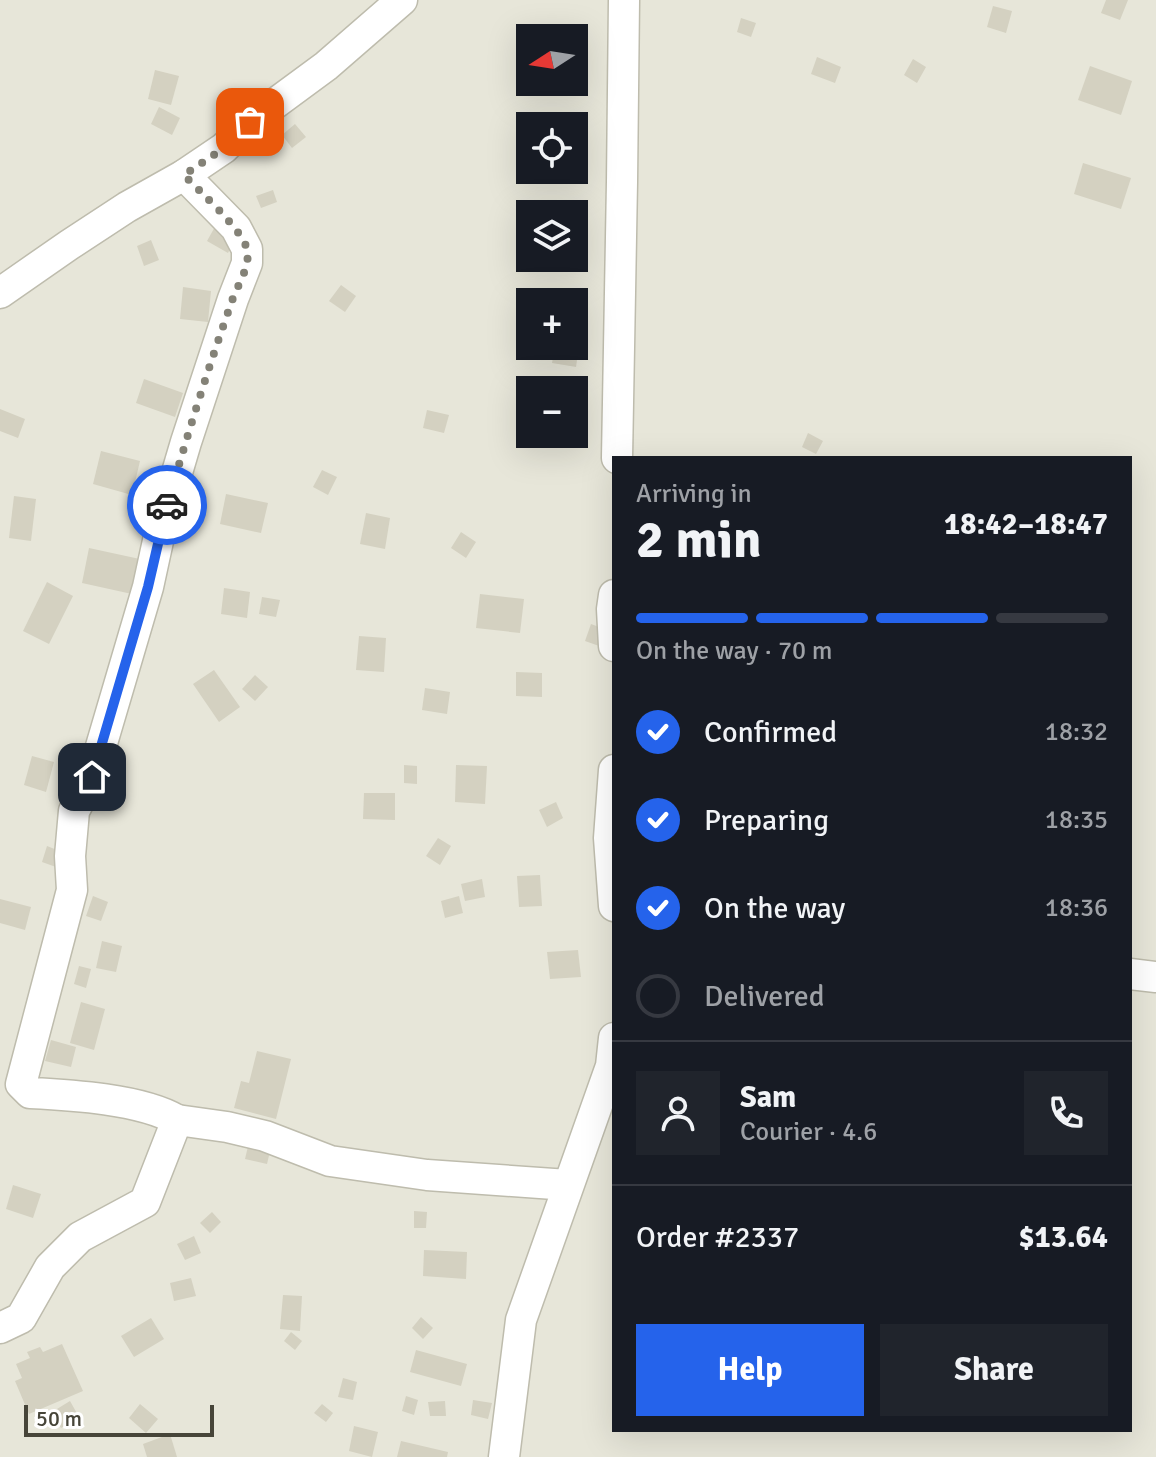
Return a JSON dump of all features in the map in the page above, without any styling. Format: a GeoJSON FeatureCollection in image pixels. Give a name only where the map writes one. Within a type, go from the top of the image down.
{"type":"FeatureCollection","features":[{"type":"Feature","properties":{"kind":"street"},"geometry":{"type":"LineString","coordinates":[[0,293],[103,222],[224,148],[250,122],[326,66],[402,0]]}},
{"type":"Feature","properties":{"kind":"street"},"geometry":{"type":"LineString","coordinates":[[617,456],[624,0]]}},
{"type":"Feature","properties":{"kind":"street"},"geometry":{"type":"LineString","coordinates":[[184,175],[236,228],[247,249],[247,263],[186,442],[161,527],[148,587],[92,777],[74,811],[70,856],[72,890],[21,1084],[30,1093],[134,1105],[177,1120],[265,1136],[330,1161],[427,1175],[568,1185]]}},
{"type":"Feature","properties":{"kind":"street"},"geometry":{"type":"LineString","coordinates":[[612,797],[609,838],[612,879]]}},
{"type":"Feature","properties":{"kind":"street"},"geometry":{"type":"LineString","coordinates":[[1132,974],[1156,977]]}},
{"type":"Feature","properties":{"kind":"street"},"geometry":{"type":"LineString","coordinates":[[504,1457],[521,1320],[612,1057]]}},
{"type":"Feature","properties":{"kind":"street"},"geometry":{"type":"LineString","coordinates":[[0,1328],[21,1318],[50,1267],[80,1237],[145,1202],[177,1120]]}},
{"type":"Feature","properties":{"kind":"shaded area"},"geometry":{"type":"Polygon","coordinates":[[[0,0],[1156,0],[1156,1457],[0,1457],[0,0]]]}},
{"type":"Feature","properties":{"kind":"building"},"geometry":{"type":"Polygon","coordinates":[[[1106,0],[1128,0],[1120,20],[1101,13],[1106,0]]]}},
{"type":"Feature","properties":{"kind":"building"},"geometry":{"type":"Polygon","coordinates":[[[993,6],[1012,11],[1006,33],[987,27],[993,6]]]}},
{"type":"Feature","properties":{"kind":"building"},"geometry":{"type":"Polygon","coordinates":[[[741,18],[756,23],[751,37],[737,32],[741,18]]]}},
{"type":"Feature","properties":{"kind":"building"},"geometry":{"type":"Polygon","coordinates":[[[817,57],[841,67],[835,83],[811,74],[817,57]]]}},
{"type":"Feature","properties":{"kind":"building"},"geometry":{"type":"Polygon","coordinates":[[[913,59],[926,67],[917,83],[904,75],[913,59]]]}},
{"type":"Feature","properties":{"kind":"building"},"geometry":{"type":"Polygon","coordinates":[[[1090,66],[1132,81],[1121,115],[1078,100],[1090,66]]]}},
{"type":"Feature","properties":{"kind":"building"},"geometry":{"type":"Polygon","coordinates":[[[155,70],[179,76],[171,105],[148,99],[155,70]]]}},
{"type":"Feature","properties":{"kind":"building"},"geometry":{"type":"Polygon","coordinates":[[[159,107],[180,118],[172,135],[151,124],[159,107]]]}},
{"type":"Feature","properties":{"kind":"building"},"geometry":{"type":"Polygon","coordinates":[[[295,124],[306,137],[292,148],[282,135],[295,124]]]}},
{"type":"Feature","properties":{"kind":"building"},"geometry":{"type":"Polygon","coordinates":[[[1083,163],[1131,178],[1121,209],[1074,194],[1083,163]]]}},
{"type":"Feature","properties":{"kind":"building"},"geometry":{"type":"Polygon","coordinates":[[[273,190],[277,202],[261,208],[256,196],[273,190]]]}},
{"type":"Feature","properties":{"kind":"building"},"geometry":{"type":"Polygon","coordinates":[[[216,225],[237,236],[228,253],[207,241],[216,225]]]}},
{"type":"Feature","properties":{"kind":"building"},"geometry":{"type":"Polygon","coordinates":[[[151,240],[159,260],[144,266],[137,246],[151,240]]]}},
{"type":"Feature","properties":{"kind":"building"},"geometry":{"type":"Polygon","coordinates":[[[341,285],[356,296],[345,312],[329,301],[341,285]]]}},
{"type":"Feature","properties":{"kind":"building"},"geometry":{"type":"Polygon","coordinates":[[[183,287],[211,291],[208,322],[180,319],[183,287]]]}},
{"type":"Feature","properties":{"kind":"building"},"geometry":{"type":"Polygon","coordinates":[[[553,360],[577,360],[576,367],[552,363],[553,360]]]}},
{"type":"Feature","properties":{"kind":"building"},"geometry":{"type":"Polygon","coordinates":[[[144,379],[183,393],[175,417],[136,403],[144,379]]]}},
{"type":"Feature","properties":{"kind":"building"},"geometry":{"type":"Polygon","coordinates":[[[0,409],[25,419],[18,438],[0,431],[0,409]]]}},
{"type":"Feature","properties":{"kind":"building"},"geometry":{"type":"Polygon","coordinates":[[[427,410],[449,415],[444,433],[423,428],[427,410]]]}},
{"type":"Feature","properties":{"kind":"building"},"geometry":{"type":"Polygon","coordinates":[[[808,433],[823,441],[816,454],[802,447],[808,433]]]}},
{"type":"Feature","properties":{"kind":"building"},"geometry":{"type":"Polygon","coordinates":[[[101,451],[140,461],[132,495],[93,484],[101,451]]]}},
{"type":"Feature","properties":{"kind":"building"},"geometry":{"type":"Polygon","coordinates":[[[322,470],[337,477],[328,495],[313,487],[322,470]]]}},
{"type":"Feature","properties":{"kind":"building"},"geometry":{"type":"Polygon","coordinates":[[[226,494],[268,503],[261,533],[220,524],[226,494]]]}},
{"type":"Feature","properties":{"kind":"building"},"geometry":{"type":"Polygon","coordinates":[[[14,496],[36,499],[31,541],[9,538],[14,496]]]}},
{"type":"Feature","properties":{"kind":"building"},"geometry":{"type":"Polygon","coordinates":[[[366,513],[390,518],[385,549],[360,544],[366,513]]]}},
{"type":"Feature","properties":{"kind":"building"},"geometry":{"type":"Polygon","coordinates":[[[461,532],[476,542],[466,558],[451,548],[461,532]]]}},
{"type":"Feature","properties":{"kind":"building"},"geometry":{"type":"Polygon","coordinates":[[[89,548],[149,561],[141,596],[82,583],[89,548]]]}},
{"type":"Feature","properties":{"kind":"building"},"geometry":{"type":"Polygon","coordinates":[[[47,582],[73,596],[49,644],[23,631],[47,582]]]}},
{"type":"Feature","properties":{"kind":"building"},"geometry":{"type":"Polygon","coordinates":[[[224,588],[250,592],[247,618],[221,614],[224,588]]]}},
{"type":"Feature","properties":{"kind":"building"},"geometry":{"type":"Polygon","coordinates":[[[480,594],[524,599],[520,633],[476,628],[480,594]]]}},
{"type":"Feature","properties":{"kind":"building"},"geometry":{"type":"Polygon","coordinates":[[[262,597],[280,600],[276,617],[259,614],[262,597]]]}},
{"type":"Feature","properties":{"kind":"building"},"geometry":{"type":"Polygon","coordinates":[[[591,624],[607,630],[602,647],[585,641],[591,624]]]}},
{"type":"Feature","properties":{"kind":"building"},"geometry":{"type":"Polygon","coordinates":[[[359,636],[386,638],[384,672],[356,670],[359,636]]]}},
{"type":"Feature","properties":{"kind":"building"},"geometry":{"type":"Polygon","coordinates":[[[214,670],[240,707],[219,722],[193,684],[214,670]]]}},
{"type":"Feature","properties":{"kind":"building"},"geometry":{"type":"Polygon","coordinates":[[[516,672],[542,673],[542,697],[516,696],[516,672]]]}},
{"type":"Feature","properties":{"kind":"building"},"geometry":{"type":"Polygon","coordinates":[[[255,675],[268,687],[255,701],[242,689],[255,675]]]}},
{"type":"Feature","properties":{"kind":"building"},"geometry":{"type":"Polygon","coordinates":[[[425,688],[450,692],[447,714],[422,710],[425,688]]]}},
{"type":"Feature","properties":{"kind":"building"},"geometry":{"type":"Polygon","coordinates":[[[32,756],[54,762],[46,792],[24,785],[32,756]]]}},
{"type":"Feature","properties":{"kind":"building"},"geometry":{"type":"Polygon","coordinates":[[[404,765],[417,766],[417,784],[404,783],[404,765]]]}},
{"type":"Feature","properties":{"kind":"building"},"geometry":{"type":"Polygon","coordinates":[[[456,765],[487,766],[485,804],[455,802],[456,765]]]}},
{"type":"Feature","properties":{"kind":"building"},"geometry":{"type":"Polygon","coordinates":[[[364,793],[395,793],[395,820],[363,819],[364,793]]]}},
{"type":"Feature","properties":{"kind":"building"},"geometry":{"type":"Polygon","coordinates":[[[556,802],[563,818],[547,827],[539,810],[556,802]]]}},
{"type":"Feature","properties":{"kind":"building"},"geometry":{"type":"Polygon","coordinates":[[[438,838],[451,846],[440,865],[426,856],[438,838]]]}},
{"type":"Feature","properties":{"kind":"building"},"geometry":{"type":"Polygon","coordinates":[[[47,846],[62,852],[56,867],[42,862],[47,846]]]}},
{"type":"Feature","properties":{"kind":"building"},"geometry":{"type":"Polygon","coordinates":[[[540,875],[542,906],[519,907],[517,876],[540,875]]]}},
{"type":"Feature","properties":{"kind":"building"},"geometry":{"type":"Polygon","coordinates":[[[482,879],[485,897],[465,901],[461,884],[482,879]]]}},
{"type":"Feature","properties":{"kind":"building"},"geometry":{"type":"Polygon","coordinates":[[[93,896],[108,902],[101,921],[86,916],[93,896]]]}},
{"type":"Feature","properties":{"kind":"building"},"geometry":{"type":"Polygon","coordinates":[[[459,896],[463,913],[445,918],[441,901],[459,896]]]}},
{"type":"Feature","properties":{"kind":"building"},"geometry":{"type":"Polygon","coordinates":[[[0,899],[31,907],[25,930],[0,923],[0,899]]]}},
{"type":"Feature","properties":{"kind":"building"},"geometry":{"type":"Polygon","coordinates":[[[102,941],[122,946],[116,972],[96,968],[102,941]]]}},
{"type":"Feature","properties":{"kind":"building"},"geometry":{"type":"Polygon","coordinates":[[[578,950],[581,977],[550,979],[547,952],[578,950]]]}},
{"type":"Feature","properties":{"kind":"building"},"geometry":{"type":"Polygon","coordinates":[[[79,966],[91,969],[86,988],[74,984],[79,966]]]}},
{"type":"Feature","properties":{"kind":"building"},"geometry":{"type":"Polygon","coordinates":[[[81,1002],[105,1009],[94,1050],[70,1043],[81,1002]]]}},
{"type":"Feature","properties":{"kind":"building"},"geometry":{"type":"Polygon","coordinates":[[[51,1040],[76,1047],[71,1067],[45,1061],[51,1040]]]}},
{"type":"Feature","properties":{"kind":"building"},"geometry":{"type":"Polygon","coordinates":[[[257,1051],[291,1059],[276,1119],[234,1108],[241,1081],[249,1083],[257,1051]]]}},
{"type":"Feature","properties":{"kind":"building"},"geometry":{"type":"Polygon","coordinates":[[[249,1142],[271,1147],[267,1164],[245,1159],[249,1142]]]}},
{"type":"Feature","properties":{"kind":"building"},"geometry":{"type":"Polygon","coordinates":[[[13,1185],[41,1194],[33,1218],[6,1209],[13,1185]]]}},
{"type":"Feature","properties":{"kind":"building"},"geometry":{"type":"Polygon","coordinates":[[[414,1211],[427,1212],[426,1228],[414,1228],[414,1211]]]}},
{"type":"Feature","properties":{"kind":"building"},"geometry":{"type":"Polygon","coordinates":[[[212,1212],[221,1222],[210,1233],[200,1223],[212,1212]]]}},
{"type":"Feature","properties":{"kind":"building"},"geometry":{"type":"Polygon","coordinates":[[[194,1236],[201,1253],[185,1260],[177,1244],[194,1236]]]}},
{"type":"Feature","properties":{"kind":"building"},"geometry":{"type":"Polygon","coordinates":[[[424,1250],[467,1252],[466,1279],[423,1276],[424,1250]]]}},
{"type":"Feature","properties":{"kind":"building"},"geometry":{"type":"Polygon","coordinates":[[[191,1278],[196,1296],[174,1301],[170,1283],[191,1278]]]}},
{"type":"Feature","properties":{"kind":"building"},"geometry":{"type":"Polygon","coordinates":[[[283,1295],[302,1296],[300,1331],[280,1329],[283,1295]]]}},
{"type":"Feature","properties":{"kind":"building"},"geometry":{"type":"Polygon","coordinates":[[[421,1317],[433,1328],[423,1339],[412,1328],[421,1317]]]}},
{"type":"Feature","properties":{"kind":"building"},"geometry":{"type":"Polygon","coordinates":[[[151,1318],[164,1339],[134,1357],[121,1336],[151,1318]]]}},
{"type":"Feature","properties":{"kind":"building"},"geometry":{"type":"Polygon","coordinates":[[[291,1332],[302,1341],[295,1350],[284,1341],[291,1332]]]}},
{"type":"Feature","properties":{"kind":"building"},"geometry":{"type":"Polygon","coordinates":[[[62,1344],[83,1391],[29,1414],[15,1381],[22,1378],[16,1364],[30,1358],[27,1352],[40,1347],[43,1352],[62,1344]]]}},
{"type":"Feature","properties":{"kind":"building"},"geometry":{"type":"Polygon","coordinates":[[[416,1350],[467,1364],[461,1386],[410,1372],[416,1350]]]}},
{"type":"Feature","properties":{"kind":"building"},"geometry":{"type":"Polygon","coordinates":[[[343,1378],[357,1382],[353,1400],[338,1397],[343,1378]]]}},
{"type":"Feature","properties":{"kind":"building"},"geometry":{"type":"Polygon","coordinates":[[[406,1396],[418,1400],[414,1415],[402,1411],[406,1396]]]}},
{"type":"Feature","properties":{"kind":"building"},"geometry":{"type":"Polygon","coordinates":[[[473,1400],[492,1403],[488,1419],[471,1415],[473,1400]]]}},
{"type":"Feature","properties":{"kind":"building"},"geometry":{"type":"Polygon","coordinates":[[[70,1401],[79,1417],[61,1428],[52,1412],[70,1401]]]}},
{"type":"Feature","properties":{"kind":"building"},"geometry":{"type":"Polygon","coordinates":[[[445,1401],[446,1416],[430,1416],[428,1402],[445,1401]]]}},
{"type":"Feature","properties":{"kind":"building"},"geometry":{"type":"Polygon","coordinates":[[[140,1404],[158,1419],[146,1433],[129,1418],[140,1404]]]}},
{"type":"Feature","properties":{"kind":"building"},"geometry":{"type":"Polygon","coordinates":[[[322,1404],[333,1413],[326,1422],[314,1413],[322,1404]]]}},
{"type":"Feature","properties":{"kind":"building"},"geometry":{"type":"Polygon","coordinates":[[[354,1426],[378,1432],[372,1457],[349,1451],[354,1426]]]}},
{"type":"Feature","properties":{"kind":"building"},"geometry":{"type":"Polygon","coordinates":[[[170,1434],[177,1457],[147,1457],[143,1444],[170,1434]]]}},
{"type":"Feature","properties":{"kind":"building"},"geometry":{"type":"Polygon","coordinates":[[[401,1441],[448,1452],[447,1457],[397,1457],[401,1441]]]}},
{"type":"Feature","properties":{"kind":"way so far"},"geometry":{"type":"LineString","coordinates":[[167,505],[207,375],[247,263],[247,249],[236,228],[184,175],[224,148],[250,122]]}},
{"type":"Feature","properties":{"kind":"route"},"geometry":{"type":"LineString","coordinates":[[92,777],[148,587],[167,505]]}}]}
